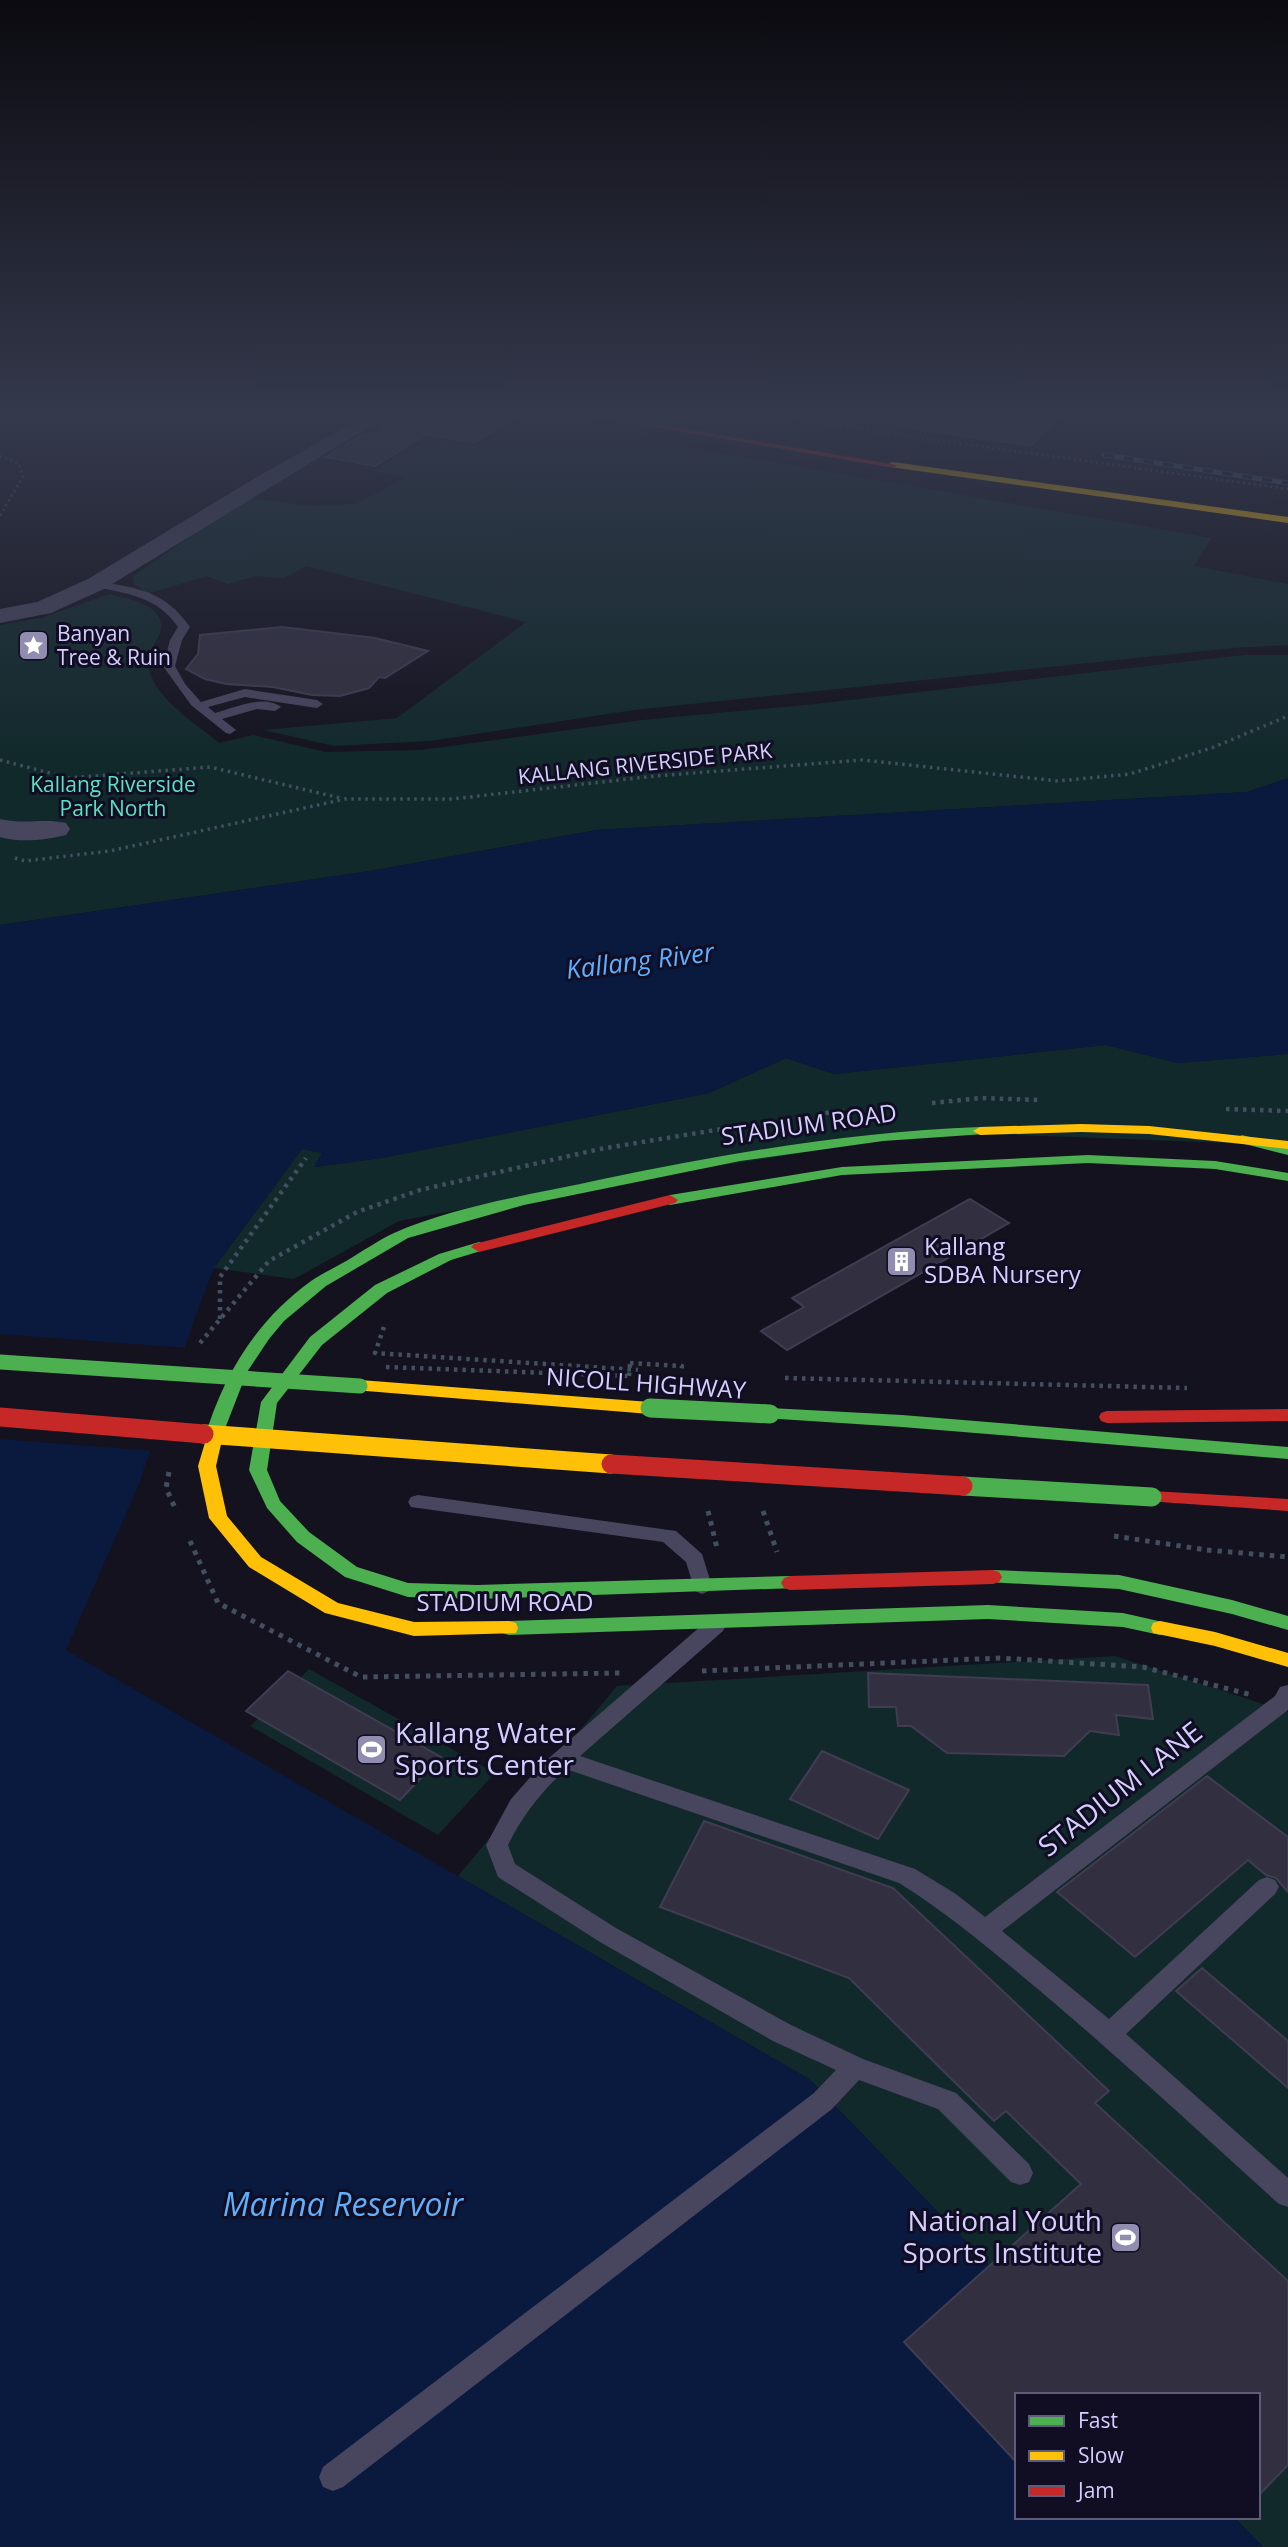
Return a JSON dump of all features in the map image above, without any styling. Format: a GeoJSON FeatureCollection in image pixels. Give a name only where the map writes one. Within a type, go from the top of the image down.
{"type":"FeatureCollection","features":[{"type":"Feature","properties":{"kind":"main road","name":"STADIUM ROAD"},"geometry":{"type":"LineString","coordinates":[[1242,1139],[1149,1129],[934,1132],[809,1144],[680,1167],[504,1205],[401,1236],[317,1284],[270,1326],[245,1358],[223,1401],[207,1466],[218,1518],[256,1562],[332,1608],[414,1629],[492,1629],[988,1612],[1123,1620],[1215,1639],[1288,1660]]}},
{"type":"Feature","properties":{"kind":"main road"},"geometry":{"type":"LineString","coordinates":[[1242,1139],[1288,1145]]}},
{"type":"Feature","properties":{"kind":"main road"},"geometry":{"type":"LineString","coordinates":[[1242,1139],[1288,1150]]}},
{"type":"Feature","properties":{"kind":"main road","name":"STADIUM ROAD"},"geometry":{"type":"LineString","coordinates":[[1288,1177],[1214,1165],[1088,1158],[842,1171],[682,1197],[523,1234],[435,1262],[381,1289],[316,1341],[269,1402],[258,1470],[274,1504],[303,1537],[351,1572],[408,1590],[477,1592],[983,1577],[1119,1582],[1232,1607],[1288,1623]]}},
{"type":"Feature","properties":{"kind":"main road","name":"NICOLL HIGHWAY"},"geometry":{"type":"LineString","coordinates":[[0,1362],[650,1408],[901,1421],[1288,1452]]}},
{"type":"Feature","properties":{"kind":"main road"},"geometry":{"type":"LineString","coordinates":[[1091,1418],[1288,1415]]}},
{"type":"Feature","properties":{"kind":"main road"},"geometry":{"type":"LineString","coordinates":[[0,1417],[493,1457],[1288,1506]]}},
{"type":"Feature","properties":{"kind":"main road"},"geometry":{"type":"LineString","coordinates":[[901,1421],[1064,1418]]}},
{"type":"Feature","properties":{"kind":"main road"},"geometry":{"type":"LineString","coordinates":[[1233,1503],[1278,1522]]}},
{"type":"Feature","properties":{"kind":"street"},"geometry":{"type":"LineString","coordinates":[[0,616],[43,608],[96,584],[181,532]]}},
{"type":"Feature","properties":{"kind":"street"},"geometry":{"type":"LineString","coordinates":[[0,827],[11,832],[57,829]]}},
{"type":"Feature","properties":{"kind":"lane"},"geometry":{"type":"LineString","coordinates":[[96,584],[141,593],[162,601],[177,614],[184,627],[176,640],[169,666],[179,687],[212,718],[230,730]]}},
{"type":"Feature","properties":{"kind":"lane"},"geometry":{"type":"LineString","coordinates":[[199,706],[245,693],[317,704],[277,707],[256,705],[212,718]]}},
{"type":"Feature","properties":{"kind":"lane"},"geometry":{"type":"LineString","coordinates":[[418,1502],[669,1536],[695,1559],[702,1586]]}},
{"type":"Feature","properties":{"kind":"lane"},"geometry":{"type":"LineString","coordinates":[[721,1620],[562,1759],[524,1799],[504,1827],[497,1845],[506,1870],[632,1948],[782,2033],[855,2067],[947,2101],[1020,2173]]}},
{"type":"Feature","properties":{"kind":"lane","name":"STADIUM LANE"},"geometry":{"type":"LineString","coordinates":[[985,1931],[1283,1702],[1288,1693]]}},
{"type":"Feature","properties":{"kind":"lane"},"geometry":{"type":"LineString","coordinates":[[562,1759],[907,1877],[948,1901],[1109,2034],[1288,2194]]}},
{"type":"Feature","properties":{"kind":"lane"},"geometry":{"type":"LineString","coordinates":[[1109,2034],[1268,1887]]}},
{"type":"Feature","properties":{"kind":"lane"},"geometry":{"type":"LineString","coordinates":[[333,2477],[823,2101],[855,2067]]}},
{"type":"Feature","properties":{"kind":"path","name":"KALLANG RIVERSIDE PARK"},"geometry":{"type":"LineString","coordinates":[[12,857],[25,860],[110,851],[345,799],[452,799],[655,776],[862,760],[1058,781],[1130,774],[1214,747],[1288,716]]}},
{"type":"Feature","properties":{"kind":"path"},"geometry":{"type":"LineString","coordinates":[[0,760],[69,778],[110,777],[192,767],[218,768],[294,789],[345,799]]}},
{"type":"Feature","properties":{"kind":"path"},"geometry":{"type":"LineString","coordinates":[[220,1320],[220,1277],[306,1158]]}},
{"type":"Feature","properties":{"kind":"path"},"geometry":{"type":"LineString","coordinates":[[389,1315],[374,1353],[683,1375],[671,1376]]}},
{"type":"Feature","properties":{"kind":"path"},"geometry":{"type":"LineString","coordinates":[[629,1376],[630,1363],[682,1366]]}},
{"type":"Feature","properties":{"kind":"path"},"geometry":{"type":"LineString","coordinates":[[381,1367],[643,1376]]}},
{"type":"Feature","properties":{"kind":"path"},"geometry":{"type":"LineString","coordinates":[[781,1378],[1187,1388]]}},
{"type":"Feature","properties":{"kind":"path"},"geometry":{"type":"LineString","coordinates":[[760,1503],[775,1545]]}},
{"type":"Feature","properties":{"kind":"path"},"geometry":{"type":"LineString","coordinates":[[708,1511],[716,1542]]}},
{"type":"Feature","properties":{"kind":"path"},"geometry":{"type":"LineString","coordinates":[[1207,1550],[1288,1557]]}},
{"type":"Feature","properties":{"kind":"green space"},"geometry":{"type":"Polygon","coordinates":[[[198,532],[1176,532],[1211,538],[1194,566],[1288,584],[1288,645],[1233,648],[634,710],[430,741],[334,746],[263,730],[397,718],[526,622],[306,566],[284,578],[255,576],[228,584],[207,576],[147,594],[134,584],[133,577],[198,532]]]}},
{"type":"Feature","properties":{"kind":"green space","name":"Kallang Riverside Park North"},"geometry":{"type":"Polygon","coordinates":[[[109,594],[146,605],[159,617],[159,635],[148,659],[153,681],[169,701],[219,743],[253,735],[326,752],[421,750],[642,720],[815,704],[1244,655],[1288,655],[1288,778],[1247,792],[597,830],[370,871],[0,925],[0,625],[41,618],[109,594]]]}},
{"type":"Feature","properties":{"kind":"green space"},"geometry":{"type":"Polygon","coordinates":[[[1106,1045],[1178,1063],[1288,1054],[1288,1145],[934,1132],[541,1194],[399,1221],[294,1279],[214,1268],[302,1149],[322,1153],[315,1167],[382,1158],[709,1093],[786,1058],[834,1074],[1106,1045]]]}},
{"type":"Feature","properties":{"kind":"green space","name":"National Youth Sports Institute"},"geometry":{"type":"Polygon","coordinates":[[[1115,1656],[1288,1712],[1288,2547],[1263,2547],[1236,2519],[1260,2519],[1260,2393],[1113,2393],[809,2079],[458,1876],[617,1686],[1115,1656]]]}},
{"type":"Feature","properties":{"kind":"green space","name":"Kallang Water Sports Center"},"geometry":{"type":"Polygon","coordinates":[[[309,1669],[495,1773],[438,1835],[250,1726],[309,1669]]]}},
{"type":"Feature","properties":{"kind":"water","name":"Marina Reservoir"},"geometry":{"type":"Polygon","coordinates":[[[1288,778],[1288,1054],[1178,1063],[1106,1045],[834,1074],[786,1058],[709,1093],[382,1158],[314,1167],[322,1153],[302,1149],[214,1268],[139,1484],[66,1650],[809,2079],[1113,2393],[1015,2393],[1015,2519],[1236,2519],[1263,2547],[0,2547],[0,925],[370,871],[597,830],[1247,792],[1288,778]]]}},
{"type":"Feature","properties":{"kind":"pier"},"geometry":{"type":"Polygon","coordinates":[[[0,1334],[188,1348],[154,1451],[0,1439],[0,1334]]]}},
{"type":"Feature","properties":{"kind":"building"},"geometry":{"type":"Polygon","coordinates":[[[282,627],[375,638],[428,651],[385,678],[379,677],[369,688],[340,696],[226,684],[205,679],[186,669],[198,654],[200,635],[282,627]]]}},
{"type":"Feature","properties":{"kind":"building","name":"Kallang SDBA Nursery"},"geometry":{"type":"Polygon","coordinates":[[[970,1199],[1009,1223],[787,1350],[761,1331],[804,1307],[792,1298],[970,1199]]]}},
{"type":"Feature","properties":{"kind":"building"},"geometry":{"type":"Polygon","coordinates":[[[288,1671],[441,1757],[400,1800],[246,1711],[288,1671]]]}},
{"type":"Feature","properties":{"kind":"building"},"geometry":{"type":"Polygon","coordinates":[[[868,1673],[1148,1685],[1153,1719],[1116,1715],[1119,1735],[1090,1731],[1064,1756],[947,1753],[911,1726],[898,1726],[896,1707],[869,1707],[868,1673]]]}},
{"type":"Feature","properties":{"kind":"building"},"geometry":{"type":"Polygon","coordinates":[[[822,1751],[909,1790],[878,1839],[790,1799],[822,1751]]]}},
{"type":"Feature","properties":{"kind":"building"},"geometry":{"type":"Polygon","coordinates":[[[1207,1776],[1288,1837],[1288,1892],[1276,1878],[1266,1875],[1248,1860],[1135,1957],[1057,1892],[1207,1776]]]}},
{"type":"Feature","properties":{"kind":"building"},"geometry":{"type":"Polygon","coordinates":[[[704,1821],[893,1888],[1109,2091],[1095,2103],[1288,2281],[1288,2465],[1260,2494],[1260,2393],[1015,2393],[1015,2461],[904,2342],[1081,2184],[1006,2111],[994,2121],[849,1978],[660,1907],[704,1821]]]}},
{"type":"Feature","properties":{"kind":"building"},"geometry":{"type":"Polygon","coordinates":[[[1202,1968],[1288,2041],[1288,2088],[1176,1991],[1202,1968]]]}},
{"type":"Feature","properties":{"kind":"traffic: fast"},"geometry":{"type":"LineString","coordinates":[[213,1440],[228,1393],[238,1372],[263,1335],[296,1301],[320,1282],[403,1235],[451,1219],[524,1201],[740,1157],[835,1142],[980,1131]]}},
{"type":"Feature","properties":{"kind":"traffic: fast"},"geometry":{"type":"LineString","coordinates":[[1242,1139],[1288,1151]]}},
{"type":"Feature","properties":{"kind":"traffic: fast"},"geometry":{"type":"LineString","coordinates":[[670,1200],[842,1171],[1088,1159],[1215,1165],[1288,1177]]}},
{"type":"Feature","properties":{"kind":"traffic: fast"},"geometry":{"type":"LineString","coordinates":[[479,1247],[445,1257],[381,1289],[316,1341],[269,1402],[258,1470],[273,1504],[303,1537],[351,1572],[408,1590],[477,1592],[790,1583]]}},
{"type":"Feature","properties":{"kind":"traffic: fast"},"geometry":{"type":"LineString","coordinates":[[0,1362],[360,1386]]}},
{"type":"Feature","properties":{"kind":"traffic: fast"},"geometry":{"type":"LineString","coordinates":[[650,1408],[770,1414]]}},
{"type":"Feature","properties":{"kind":"traffic: fast"},"geometry":{"type":"LineString","coordinates":[[770,1414],[902,1421],[1288,1453]]}},
{"type":"Feature","properties":{"kind":"traffic: fast"},"geometry":{"type":"LineString","coordinates":[[963,1486],[1152,1497]]}},
{"type":"Feature","properties":{"kind":"traffic: fast"},"geometry":{"type":"LineString","coordinates":[[993,1577],[1119,1582],[1232,1607],[1288,1623]]}},
{"type":"Feature","properties":{"kind":"traffic: fast"},"geometry":{"type":"LineString","coordinates":[[509,1628],[988,1612],[1123,1620],[1160,1628]]}},
{"type":"Feature","properties":{"kind":"traffic: slow"},"geometry":{"type":"LineString","coordinates":[[980,1131],[1081,1128],[1149,1130],[1288,1145]]}},
{"type":"Feature","properties":{"kind":"traffic: slow"},"geometry":{"type":"LineString","coordinates":[[360,1386],[650,1408]]}},
{"type":"Feature","properties":{"kind":"traffic: slow"},"geometry":{"type":"LineString","coordinates":[[204,1434],[611,1464]]}},
{"type":"Feature","properties":{"kind":"traffic: slow"},"geometry":{"type":"LineString","coordinates":[[213,1440],[207,1466],[218,1518],[255,1562],[332,1608],[414,1629],[509,1628]]}},
{"type":"Feature","properties":{"kind":"traffic: slow"},"geometry":{"type":"LineString","coordinates":[[1160,1628],[1215,1639],[1288,1660]]}},
{"type":"Feature","properties":{"kind":"traffic: jam"},"geometry":{"type":"LineString","coordinates":[[479,1247],[670,1200]]}},
{"type":"Feature","properties":{"kind":"traffic: jam"},"geometry":{"type":"LineString","coordinates":[[1107,1417],[1288,1415]]}},
{"type":"Feature","properties":{"kind":"traffic: jam"},"geometry":{"type":"LineString","coordinates":[[0,1417],[204,1434]]}},
{"type":"Feature","properties":{"kind":"traffic: jam"},"geometry":{"type":"LineString","coordinates":[[611,1464],[963,1486]]}},
{"type":"Feature","properties":{"kind":"traffic: jam"},"geometry":{"type":"LineString","coordinates":[[1152,1497],[1288,1505]]}},
{"type":"Feature","properties":{"kind":"traffic: jam"},"geometry":{"type":"LineString","coordinates":[[790,1583],[993,1577]]}},
{"type":"Feature","properties":{"kind":"place","name":"Banyan Tree & Ruin"},"geometry":{"type":"Point","coordinates":[34,646]}},
{"type":"Feature","properties":{"kind":"place","name":"Kallang SDBA Nursery"},"geometry":{"type":"Point","coordinates":[901,1261]}},
{"type":"Feature","properties":{"kind":"place","name":"Kallang Water Sports Center"},"geometry":{"type":"Point","coordinates":[372,1749]}},
{"type":"Feature","properties":{"kind":"place","name":"National Youth Sports Institute"},"geometry":{"type":"Point","coordinates":[1125,2237]}},
{"type":"Feature","properties":{"kind":"water label","name":"Kallang River"},"geometry":{"type":"Point","coordinates":[640,961]}}]}
